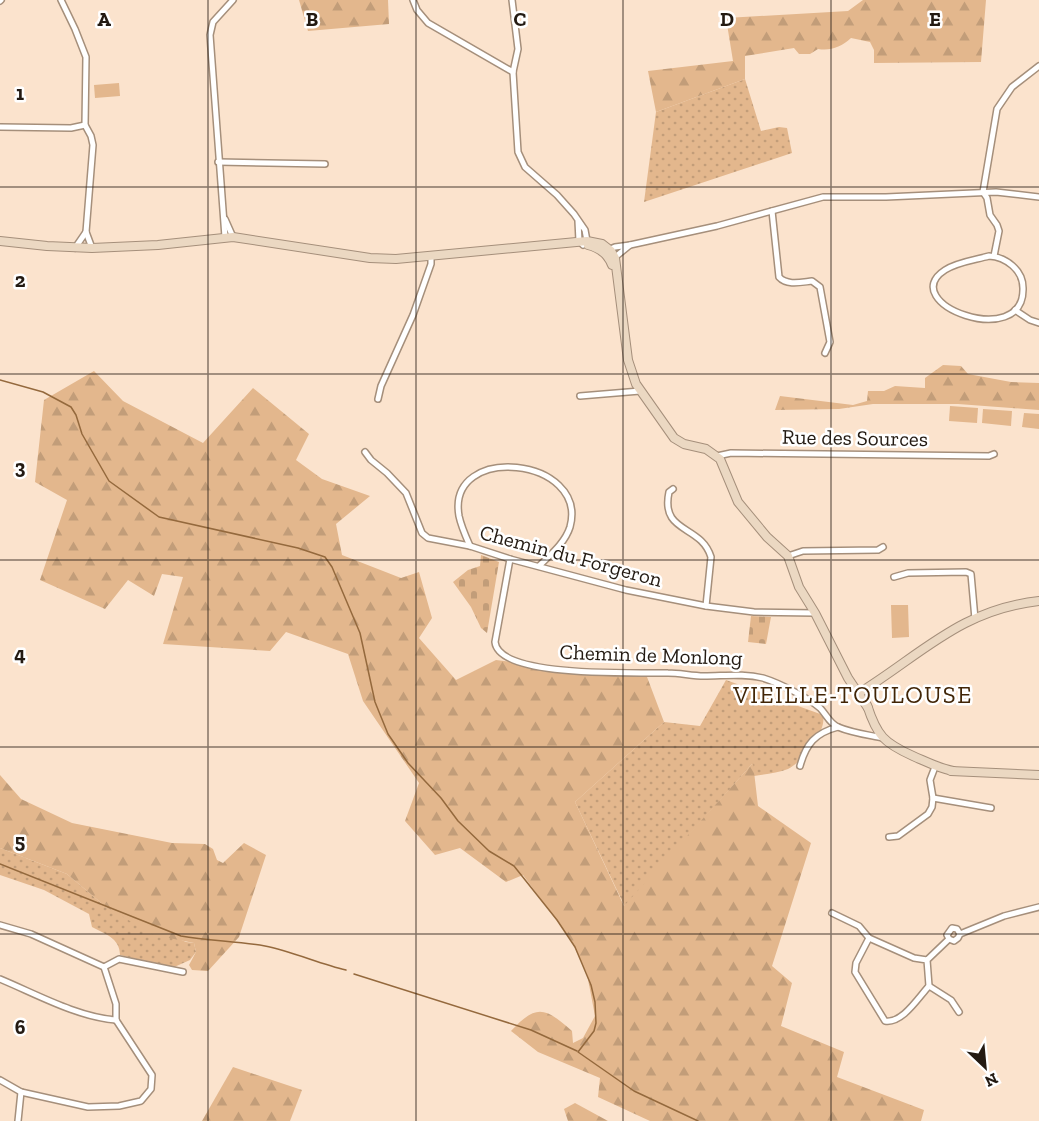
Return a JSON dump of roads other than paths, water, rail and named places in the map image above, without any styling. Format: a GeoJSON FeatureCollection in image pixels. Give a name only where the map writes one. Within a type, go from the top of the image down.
{"type":"FeatureCollection","features":[{"type":"Feature","properties":{"kind":"street"},"geometry":{"type":"LineString","coordinates":[[61,0],[86,57],[85,125],[93,145],[86,231],[92,248]]}},
{"type":"Feature","properties":{"kind":"street"},"geometry":{"type":"LineString","coordinates":[[229,237],[224,218],[218,162],[211,29],[213,22],[232,0]]}},
{"type":"Feature","properties":{"kind":"street"},"geometry":{"type":"LineString","coordinates":[[413,0],[417,10],[429,23],[513,72]]}},
{"type":"Feature","properties":{"kind":"street"},"geometry":{"type":"LineString","coordinates":[[512,0],[518,49],[513,72],[516,139],[520,159],[532,174],[565,203],[585,230],[583,242]]}},
{"type":"Feature","properties":{"kind":"street"},"geometry":{"type":"LineString","coordinates":[[994,256],[999,231],[988,210],[988,203],[983,192],[997,109],[1012,87],[1039,66]]}},
{"type":"Feature","properties":{"kind":"street"},"geometry":{"type":"LineString","coordinates":[[0,127],[71,128],[85,125]]}},
{"type":"Feature","properties":{"kind":"street"},"geometry":{"type":"LineString","coordinates":[[218,162],[325,164]]}},
{"type":"Feature","properties":{"kind":"street"},"geometry":{"type":"LineString","coordinates":[[988,203],[996,192]]}},
{"type":"Feature","properties":{"kind":"street"},"geometry":{"type":"LineString","coordinates":[[610,255],[630,245],[717,226],[824,196],[886,197],[996,192],[1039,197]]}},
{"type":"Feature","properties":{"kind":"street"},"geometry":{"type":"LineString","coordinates":[[772,211],[779,277],[789,282],[813,281],[820,287],[830,342],[825,353]]}},
{"type":"Feature","properties":{"kind":"street"},"geometry":{"type":"LineString","coordinates":[[75,248],[86,231]]}},
{"type":"Feature","properties":{"kind":"street"},"geometry":{"type":"LineString","coordinates":[[0,241],[92,248],[158,245],[229,237],[396,260],[583,242],[595,247],[610,255],[618,287],[628,360],[633,378],[640,390],[674,438],[684,444],[706,449],[717,456],[738,502],[767,537],[789,556],[799,587],[888,744],[934,769],[1039,775]]}},
{"type":"Feature","properties":{"kind":"street"},"geometry":{"type":"LineString","coordinates":[[610,255],[630,245]]}},
{"type":"Feature","properties":{"kind":"street"},"geometry":{"type":"LineString","coordinates":[[994,256],[1013,266],[1020,275],[1023,292],[1015,310],[1003,317],[975,318],[951,310],[940,302],[935,295],[935,283],[945,269],[994,256]]}},
{"type":"Feature","properties":{"kind":"street"},"geometry":{"type":"LineString","coordinates":[[378,399],[381,386],[413,315],[431,264],[431,257]]}},
{"type":"Feature","properties":{"kind":"street"},"geometry":{"type":"LineString","coordinates":[[1015,310],[1029,320],[1039,323]]}},
{"type":"Feature","properties":{"kind":"street"},"geometry":{"type":"LineString","coordinates":[[580,396],[640,390]]}},
{"type":"Feature","properties":{"kind":"street","name":"Chemin du Forgeron"},"geometry":{"type":"LineString","coordinates":[[365,452],[406,493],[424,536],[434,540],[470,546],[510,559],[639,593],[706,606],[754,612],[815,613]]}},
{"type":"Feature","properties":{"kind":"street","name":"Rue des Sources"},"geometry":{"type":"LineString","coordinates":[[717,456],[731,453],[989,456],[994,454]]}},
{"type":"Feature","properties":{"kind":"street"},"geometry":{"type":"LineString","coordinates":[[470,546],[459,516],[460,495],[469,481],[483,471],[499,467],[516,466],[533,470],[555,482],[566,495],[571,509],[569,530],[560,544],[539,566]]}},
{"type":"Feature","properties":{"kind":"street"},"geometry":{"type":"LineString","coordinates":[[673,489],[668,496],[669,515],[678,526],[700,538],[711,557],[712,565],[706,606]]}},
{"type":"Feature","properties":{"kind":"street"},"geometry":{"type":"LineString","coordinates":[[789,556],[803,551],[878,550],[883,547]]}},
{"type":"Feature","properties":{"kind":"street","name":"Chemin de Monlong"},"geometry":{"type":"LineString","coordinates":[[510,559],[495,642],[495,647],[503,655],[531,665],[580,672],[741,675],[764,678],[810,701],[838,727]]}},
{"type":"Feature","properties":{"kind":"street"},"geometry":{"type":"LineString","coordinates":[[894,577],[908,573],[966,572],[971,574],[975,619]]}},
{"type":"Feature","properties":{"kind":"street"},"geometry":{"type":"LineString","coordinates":[[860,692],[940,636],[997,610],[1037,603]]}},
{"type":"Feature","properties":{"kind":"street"},"geometry":{"type":"LineString","coordinates":[[800,766],[804,751],[816,735],[838,727],[883,738]]}},
{"type":"Feature","properties":{"kind":"street"},"geometry":{"type":"LineString","coordinates":[[889,837],[898,836],[928,814],[932,807],[930,784],[934,769]]}},
{"type":"Feature","properties":{"kind":"street"},"geometry":{"type":"LineString","coordinates":[[933,798],[991,808]]}},
{"type":"Feature","properties":{"kind":"street"},"geometry":{"type":"LineString","coordinates":[[949,939],[957,940],[960,934],[1004,916],[1039,907]]}},
{"type":"Feature","properties":{"kind":"street"},"geometry":{"type":"LineString","coordinates":[[832,913],[859,927],[869,938],[914,958],[927,960]]}},
{"type":"Feature","properties":{"kind":"street"},"geometry":{"type":"LineString","coordinates":[[0,925],[31,934],[104,967],[116,1004],[116,1020],[152,1075],[151,1089],[141,1101],[119,1106],[88,1107],[21,1092],[0,1080]]}},
{"type":"Feature","properties":{"kind":"street"},"geometry":{"type":"LineString","coordinates":[[949,939],[947,932],[952,928],[957,929],[960,934]]}},
{"type":"Feature","properties":{"kind":"street"},"geometry":{"type":"LineString","coordinates":[[869,938],[856,963],[855,972],[885,1021],[893,1021],[900,1017],[929,986],[927,960]]}},
{"type":"Feature","properties":{"kind":"street"},"geometry":{"type":"LineString","coordinates":[[927,960],[949,939]]}},
{"type":"Feature","properties":{"kind":"street"},"geometry":{"type":"LineString","coordinates":[[104,967],[119,959],[183,972]]}},
{"type":"Feature","properties":{"kind":"street"},"geometry":{"type":"LineString","coordinates":[[0,979],[47,1000],[102,1019],[116,1020]]}},
{"type":"Feature","properties":{"kind":"street"},"geometry":{"type":"LineString","coordinates":[[929,986],[951,1000],[959,1011]]}},
{"type":"Feature","properties":{"kind":"street"},"geometry":{"type":"LineString","coordinates":[[18,1121],[21,1092]]}},
{"type":"Feature","properties":{"kind":"waterway"},"geometry":{"type":"LineString","coordinates":[[0,380],[43,392],[71,407],[82,434],[109,481],[159,517],[298,548],[325,557],[332,567],[360,633],[375,702],[388,734],[408,763],[441,798],[458,821],[489,851],[514,866],[557,920],[575,947],[591,985],[596,1023],[594,1031],[578,1052],[634,1091],[698,1121]]}},
{"type":"Feature","properties":{"kind":"waterway"},"geometry":{"type":"LineString","coordinates":[[0,864],[181,936],[265,946],[346,970]]}},
{"type":"Feature","properties":{"kind":"waterway"},"geometry":{"type":"LineString","coordinates":[[354,974],[531,1030],[577,1051]]}},
{"type":"Feature","properties":{"kind":"district","name":"VIEILLE-TOULOUSE"},"geometry":{"type":"Point","coordinates":[853,695]}}]}
